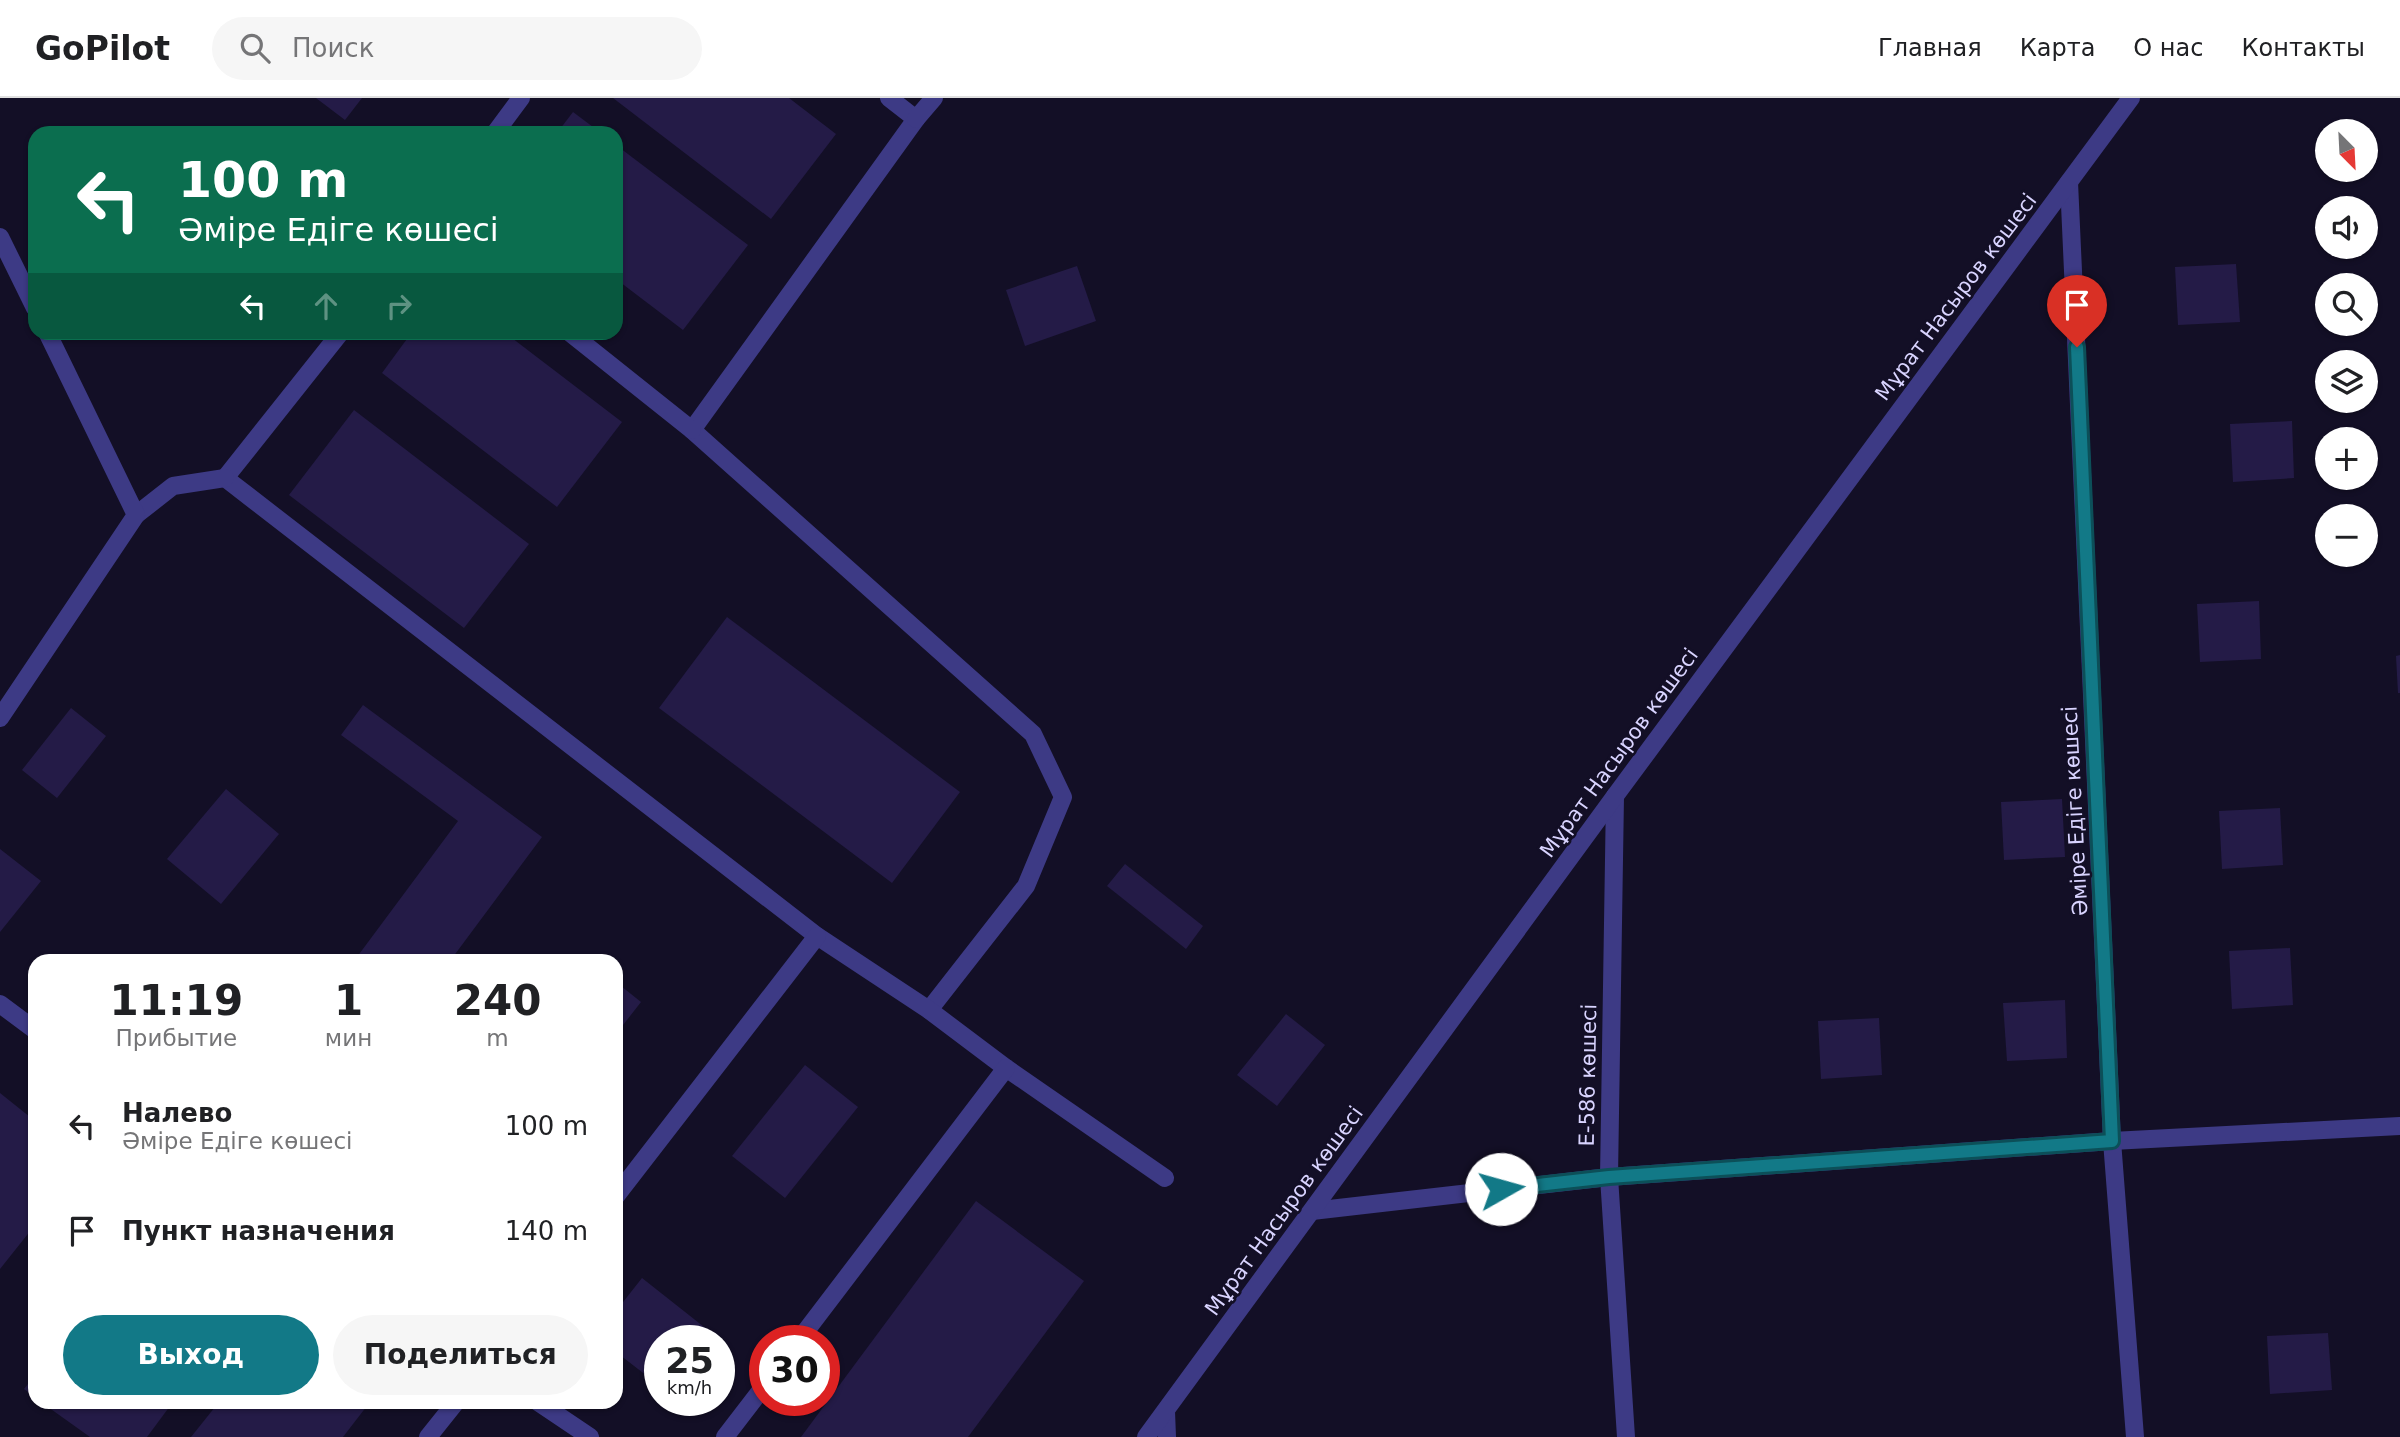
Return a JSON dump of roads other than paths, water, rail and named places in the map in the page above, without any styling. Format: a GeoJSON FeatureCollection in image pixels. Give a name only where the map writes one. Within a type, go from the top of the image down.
{"type":"FeatureCollection","features":[{"type":"Feature","properties":{"kind":"street"},"geometry":{"type":"LineString","coordinates":[[500,126],[521,98]]}},
{"type":"Feature","properties":{"kind":"street"},"geometry":{"type":"LineString","coordinates":[[889,98],[916,119]]}},
{"type":"Feature","properties":{"kind":"street"},"geometry":{"type":"LineString","coordinates":[[692,430],[916,119],[934,98]]}},
{"type":"Feature","properties":{"kind":"street","name":"Мұрат Насыров көшесі"},"geometry":{"type":"LineString","coordinates":[[1146,1437],[2131,98]]}},
{"type":"Feature","properties":{"kind":"street","name":"Әміре Едіге көшесі"},"geometry":{"type":"LineString","coordinates":[[2069,182],[2112,1141],[2135,1437]]}},
{"type":"Feature","properties":{"kind":"street"},"geometry":{"type":"LineString","coordinates":[[0,237],[28,294]]}},
{"type":"Feature","properties":{"kind":"street"},"geometry":{"type":"LineString","coordinates":[[51,340],[136,515]]}},
{"type":"Feature","properties":{"kind":"street"},"geometry":{"type":"LineString","coordinates":[[0,718],[136,515],[173,486],[225,478],[335,340]]}},
{"type":"Feature","properties":{"kind":"street"},"geometry":{"type":"LineString","coordinates":[[579,340],[692,430],[1032,734],[1063,797],[1026,886],[929,1010]]}},
{"type":"Feature","properties":{"kind":"street"},"geometry":{"type":"LineString","coordinates":[[225,478],[817,936],[929,1010],[1006,1068],[1165,1178]]}},
{"type":"Feature","properties":{"kind":"street","name":"Е-586 көшесі"},"geometry":{"type":"LineString","coordinates":[[1615,796],[1609,1177],[1626,1437]]}},
{"type":"Feature","properties":{"kind":"street"},"geometry":{"type":"LineString","coordinates":[[623,1187],[817,936]]}},
{"type":"Feature","properties":{"kind":"street"},"geometry":{"type":"LineString","coordinates":[[0,1004],[28,1025]]}},
{"type":"Feature","properties":{"kind":"street"},"geometry":{"type":"LineString","coordinates":[[810,1325],[1006,1068]]}},
{"type":"Feature","properties":{"kind":"street"},"geometry":{"type":"LineString","coordinates":[[1312,1211],[1609,1177],[2112,1141],[2400,1126]]}},
{"type":"Feature","properties":{"kind":"street"},"geometry":{"type":"LineString","coordinates":[[725,1437],[749,1406]]}},
{"type":"Feature","properties":{"kind":"street"},"geometry":{"type":"LineString","coordinates":[[428,1437],[450,1409]]}},
{"type":"Feature","properties":{"kind":"street"},"geometry":{"type":"LineString","coordinates":[[548,1409],[590,1437]]}},
{"type":"Feature","properties":{"kind":"street"},"geometry":{"type":"LineString","coordinates":[[1166,1411],[1167,1437]]}}]}
